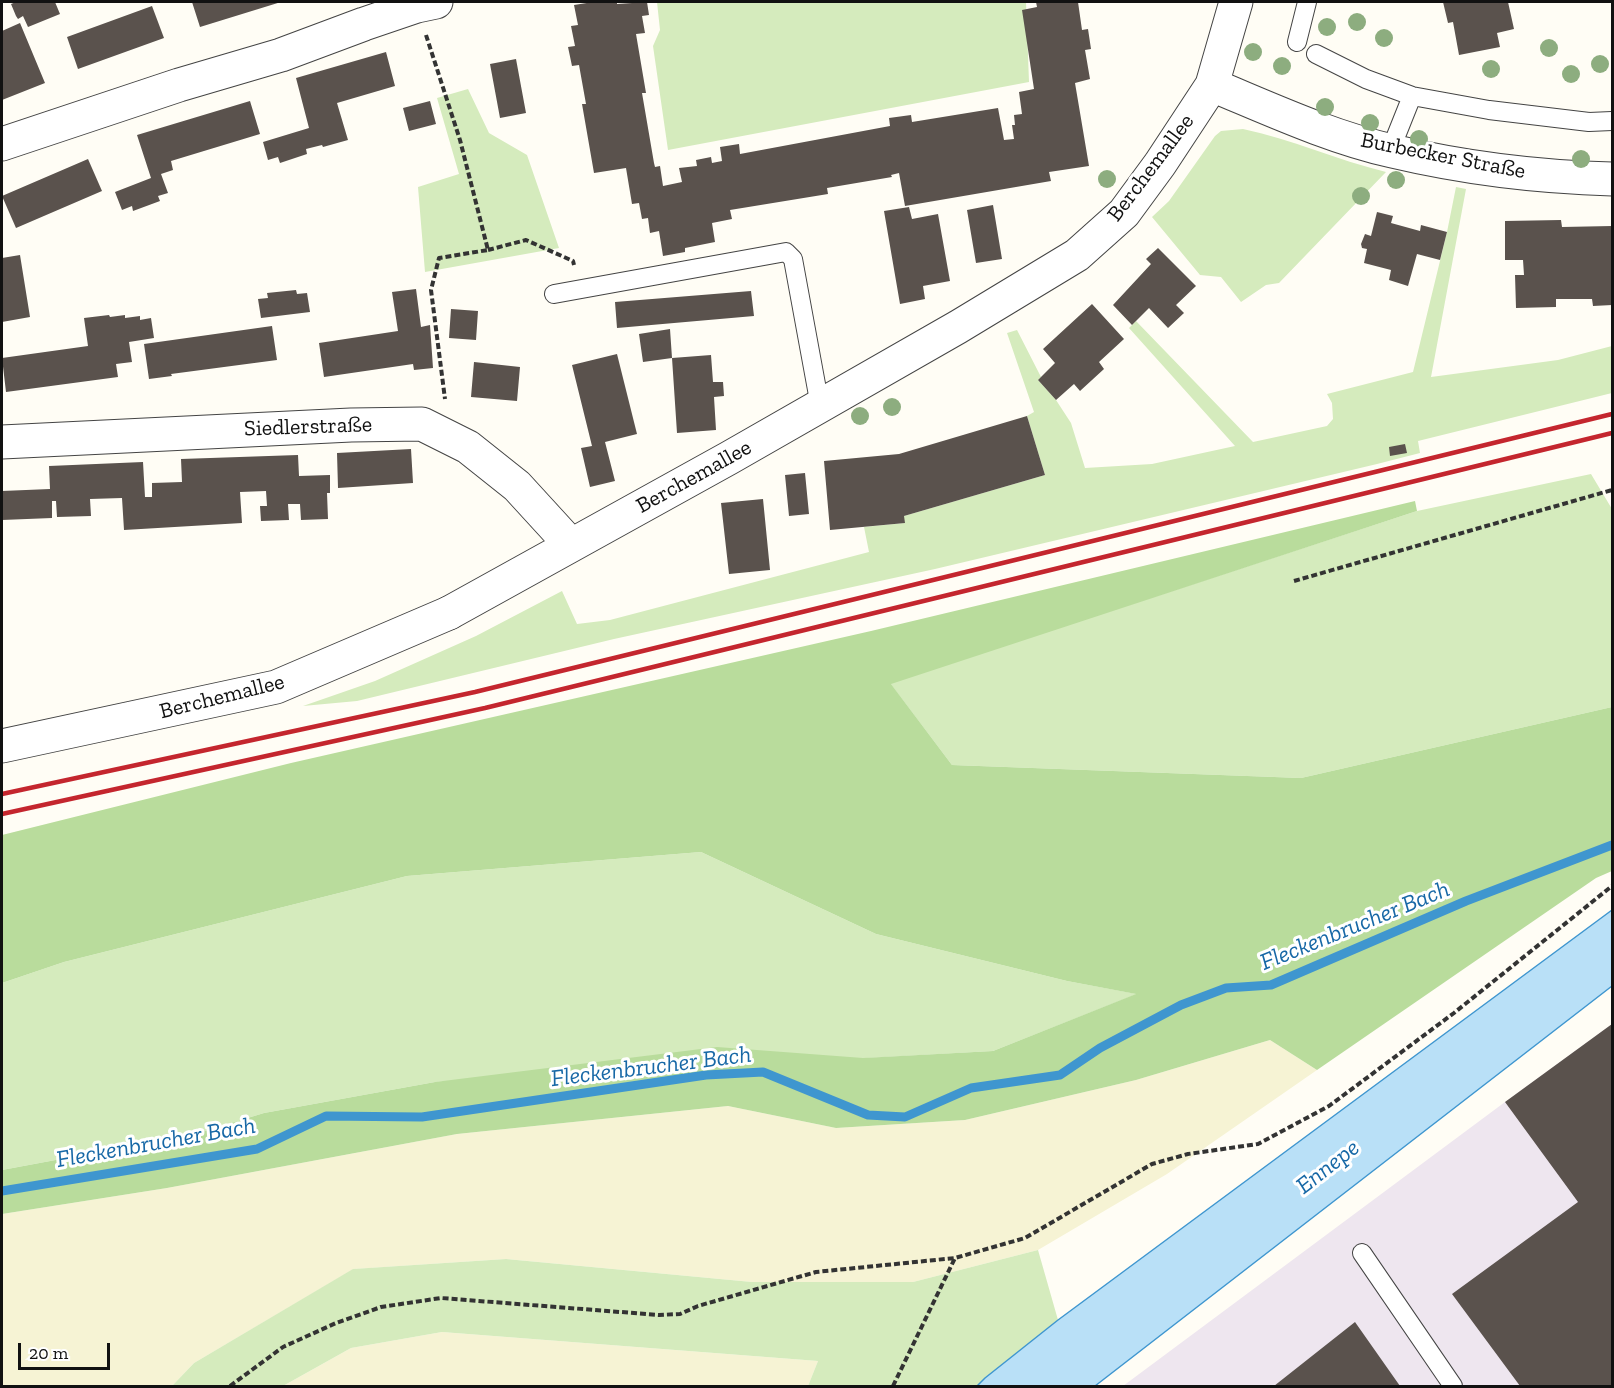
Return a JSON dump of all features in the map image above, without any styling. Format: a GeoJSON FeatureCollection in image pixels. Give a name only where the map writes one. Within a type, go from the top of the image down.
{"type":"FeatureCollection","features":[{"type":"Feature","properties":{"kind":"street","name":"Berchemallee"},"geometry":{"type":"LineString","coordinates":[[2,746],[276,687],[448,613],[729,458],[951,331],[1077,255],[1124,213],[1161,164],[1212,85],[1236,2]]}},
{"type":"Feature","properties":{"kind":"street"},"geometry":{"type":"LineString","coordinates":[[2,144],[179,85],[281,55],[427,4]]}},
{"type":"Feature","properties":{"kind":"street","name":"Burbecker Straße"},"geometry":{"type":"LineString","coordinates":[[1212,85],[1298,122],[1390,151],[1499,170],[1557,177],[1612,179]]}},
{"type":"Feature","properties":{"kind":"street","name":"Siedlerstraße"},"geometry":{"type":"LineString","coordinates":[[2,442],[363,424],[422,424],[468,447],[517,486],[571,545]]}},
{"type":"Feature","properties":{"kind":"lane"},"geometry":{"type":"LineString","coordinates":[[1297,42],[1307,2]]}},
{"type":"Feature","properties":{"kind":"lane"},"geometry":{"type":"LineString","coordinates":[[1316,54],[1366,79],[1412,96],[1489,110],[1589,122],[1612,121]]}},
{"type":"Feature","properties":{"kind":"lane"},"geometry":{"type":"LineString","coordinates":[[1390,151],[1412,96]]}},
{"type":"Feature","properties":{"kind":"lane"},"geometry":{"type":"LineString","coordinates":[[554,294],[786,252],[794,259],[820,406]]}},
{"type":"Feature","properties":{"kind":"lane"},"geometry":{"type":"LineString","coordinates":[[1362,1252],[1453,1386]]}},
{"type":"Feature","properties":{"kind":"path"},"geometry":{"type":"LineString","coordinates":[[427,4],[488,250]]}},
{"type":"Feature","properties":{"kind":"path"},"geometry":{"type":"LineString","coordinates":[[450,438],[432,290],[439,258],[488,250],[526,240],[573,261],[581,289]]}},
{"type":"Feature","properties":{"kind":"path"},"geometry":{"type":"LineString","coordinates":[[1294,581],[1612,490]]}},
{"type":"Feature","properties":{"kind":"path"},"geometry":{"type":"LineString","coordinates":[[230,1386],[283,1347],[336,1323],[381,1307],[441,1298],[635,1314],[680,1314],[698,1306],[816,1272],[955,1258],[1025,1238],[1152,1164],[1188,1154],[1258,1144],[1329,1106],[1454,1012],[1612,886]]}},
{"type":"Feature","properties":{"kind":"path"},"geometry":{"type":"LineString","coordinates":[[893,1386],[955,1258]]}},
{"type":"Feature","properties":{"kind":"shaded area"},"geometry":{"type":"Polygon","coordinates":[[[1612,1024],[1612,1386],[1123,1386],[1505,1102],[1612,1024]]]}},
{"type":"Feature","properties":{"kind":"shaded area"},"geometry":{"type":"Polygon","coordinates":[[[1270,1040],[1317,1070],[1167,1174],[1038,1250],[913,1282],[752,1282],[506,1259],[354,1269],[194,1363],[172,1386],[2,1386],[2,1214],[167,1188],[457,1134],[728,1106],[836,1128],[965,1120],[1136,1080],[1270,1040]]]}},
{"type":"Feature","properties":{"kind":"shaded area"},"geometry":{"type":"Polygon","coordinates":[[[442,1332],[818,1361],[808,1386],[283,1386],[351,1348],[442,1332]]]}},
{"type":"Feature","properties":{"kind":"green space"},"geometry":{"type":"Polygon","coordinates":[[[657,2],[1026,2],[1029,82],[668,150],[653,46],[660,30],[657,2]]]}},
{"type":"Feature","properties":{"kind":"green space"},"geometry":{"type":"Polygon","coordinates":[[[468,89],[489,133],[527,155],[559,248],[425,272],[418,187],[459,174],[437,98],[468,89]]]}},
{"type":"Feature","properties":{"kind":"green space"},"geometry":{"type":"Polygon","coordinates":[[[1243,129],[1386,172],[1279,283],[1266,285],[1241,302],[1221,277],[1200,275],[1152,217],[1169,201],[1215,136],[1221,131],[1243,129]]]}},
{"type":"Feature","properties":{"kind":"green space"},"geometry":{"type":"Polygon","coordinates":[[[1456,187],[1466,189],[1431,377],[1558,360],[1612,346],[1612,393],[1418,441],[1420,453],[1377,464],[935,569],[614,639],[357,701],[303,706],[375,681],[476,636],[562,591],[577,624],[610,620],[869,552],[864,527],[904,523],[904,516],[1045,475],[1027,416],[1034,412],[1007,333],[1017,330],[1041,377],[1038,380],[1056,400],[1071,423],[1085,468],[1152,464],[1235,446],[1129,328],[1136,321],[1253,442],[1327,426],[1333,419],[1332,403],[1327,394],[1413,372],[1456,187]]]}},
{"type":"Feature","properties":{"kind":"green space"},"geometry":{"type":"Polygon","coordinates":[[[1591,474],[1612,509],[1612,707],[1301,778],[952,765],[890,683],[1417,511],[1591,474]]]}},
{"type":"Feature","properties":{"kind":"green space"},"geometry":{"type":"Polygon","coordinates":[[[1415,501],[1417,511],[891,684],[952,765],[1301,778],[1612,707],[1612,871],[1596,878],[1317,1070],[1270,1040],[1136,1080],[965,1120],[836,1128],[728,1106],[457,1134],[167,1188],[2,1214],[2,1170],[195,1134],[264,1113],[435,1082],[717,1047],[863,1058],[993,1051],[1136,994],[1067,981],[876,934],[701,852],[407,876],[64,962],[2,983],[2,835],[291,763],[871,631],[1415,501]]]}},
{"type":"Feature","properties":{"kind":"green space"},"geometry":{"type":"Polygon","coordinates":[[[701,852],[876,934],[1067,981],[1137,994],[993,1051],[435,1082],[264,1113],[195,1134],[2,1170],[2,983],[64,962],[407,876],[701,852]]]}},
{"type":"Feature","properties":{"kind":"green space"},"geometry":{"type":"Polygon","coordinates":[[[1038,1250],[1058,1320],[977,1386],[808,1386],[818,1361],[442,1332],[351,1348],[283,1386],[172,1386],[194,1363],[353,1269],[506,1259],[752,1282],[913,1282],[1038,1250]]]}},
{"type":"Feature","properties":{"kind":"water","name":"Ennepe"},"geometry":{"type":"Polygon","coordinates":[[[1612,910],[1612,986],[1095,1386],[977,1386],[1058,1320],[1612,910]]]}},
{"type":"Feature","properties":{"kind":"building"},"geometry":{"type":"Polygon","coordinates":[[[55,2],[60,14],[28,27],[23,16],[18,19],[16,16],[11,4],[55,2]]]}},
{"type":"Feature","properties":{"kind":"building"},"geometry":{"type":"Polygon","coordinates":[[[192,2],[281,2],[200,27],[192,2]]]}},
{"type":"Feature","properties":{"kind":"building"},"geometry":{"type":"Polygon","coordinates":[[[617,2],[617,4],[647,2],[649,15],[642,16],[645,33],[636,34],[646,93],[642,93],[654,163],[655,167],[660,166],[663,186],[682,182],[679,168],[697,166],[696,160],[711,157],[712,163],[722,161],[720,147],[739,144],[740,154],[890,126],[889,118],[911,115],[912,122],[998,108],[1004,140],[1014,139],[1012,125],[1015,125],[1014,115],[1022,114],[1019,92],[1034,89],[1022,10],[1037,7],[1036,2],[1078,2],[1082,30],[1088,29],[1091,49],[1085,50],[1090,79],[1075,83],[1089,166],[1049,172],[1051,181],[905,206],[899,173],[891,175],[892,177],[827,188],[828,194],[730,210],[732,219],[712,223],[715,242],[685,248],[685,252],[663,256],[659,231],[650,233],[648,218],[642,219],[639,203],[632,204],[626,168],[594,173],[582,104],[586,104],[579,65],[572,66],[568,47],[575,46],[571,26],[578,25],[574,5],[617,2]]]}},
{"type":"Feature","properties":{"kind":"building"},"geometry":{"type":"Polygon","coordinates":[[[1443,2],[1508,2],[1514,29],[1497,33],[1500,47],[1459,55],[1453,22],[1448,23],[1443,2]]]}},
{"type":"Feature","properties":{"kind":"building"},"geometry":{"type":"Polygon","coordinates":[[[152,6],[164,38],[78,69],[67,37],[152,6]]]}},
{"type":"Feature","properties":{"kind":"building"},"geometry":{"type":"Polygon","coordinates":[[[20,23],[45,83],[2,100],[2,31],[20,23]]]}},
{"type":"Feature","properties":{"kind":"building"},"geometry":{"type":"Polygon","coordinates":[[[386,52],[395,86],[337,103],[348,140],[306,149],[307,154],[280,163],[278,157],[268,160],[263,142],[309,128],[296,78],[386,52]]]}},
{"type":"Feature","properties":{"kind":"building"},"geometry":{"type":"Polygon","coordinates":[[[516,59],[526,113],[500,118],[490,64],[516,59]]]}},
{"type":"Feature","properties":{"kind":"building"},"geometry":{"type":"Polygon","coordinates":[[[250,101],[260,134],[171,161],[173,170],[161,174],[168,193],[158,196],[160,201],[133,211],[132,206],[122,210],[115,192],[151,178],[137,135],[250,101]]]}},
{"type":"Feature","properties":{"kind":"building"},"geometry":{"type":"Polygon","coordinates":[[[430,101],[436,124],[409,131],[403,108],[430,101]]]}},
{"type":"Feature","properties":{"kind":"building"},"geometry":{"type":"Polygon","coordinates":[[[88,159],[102,191],[16,228],[2,196],[88,159]]]}},
{"type":"Feature","properties":{"kind":"building"},"geometry":{"type":"Polygon","coordinates":[[[993,205],[1002,259],[976,263],[967,210],[993,205]]]}},
{"type":"Feature","properties":{"kind":"building"},"geometry":{"type":"Polygon","coordinates":[[[909,207],[912,219],[938,214],[950,281],[923,286],[925,299],[900,304],[884,211],[909,207]]]}},
{"type":"Feature","properties":{"kind":"building"},"geometry":{"type":"Polygon","coordinates":[[[1377,212],[1393,216],[1391,223],[1420,231],[1421,225],[1447,232],[1440,260],[1417,254],[1408,286],[1389,280],[1391,270],[1364,263],[1367,249],[1362,248],[1361,244],[1365,234],[1371,236],[1377,212]]]}},
{"type":"Feature","properties":{"kind":"building"},"geometry":{"type":"Polygon","coordinates":[[[1561,220],[1562,227],[1612,226],[1612,305],[1593,306],[1592,299],[1556,299],[1556,307],[1516,308],[1515,275],[1524,275],[1523,260],[1505,260],[1505,221],[1561,220]]]}},
{"type":"Feature","properties":{"kind":"building"},"geometry":{"type":"Polygon","coordinates":[[[1158,248],[1196,286],[1176,305],[1184,313],[1168,328],[1149,308],[1132,325],[1113,305],[1151,264],[1146,259],[1158,248]]]}},
{"type":"Feature","properties":{"kind":"building"},"geometry":{"type":"Polygon","coordinates":[[[20,255],[30,317],[2,322],[2,258],[20,255]]]}},
{"type":"Feature","properties":{"kind":"building"},"geometry":{"type":"Polygon","coordinates":[[[416,289],[421,327],[430,325],[433,368],[414,370],[413,364],[324,377],[319,343],[398,331],[392,292],[416,289]]]}},
{"type":"Feature","properties":{"kind":"building"},"geometry":{"type":"Polygon","coordinates":[[[296,290],[297,294],[307,293],[310,312],[261,318],[258,299],[268,298],[267,293],[296,290]]]}},
{"type":"Feature","properties":{"kind":"building"},"geometry":{"type":"Polygon","coordinates":[[[751,291],[754,316],[617,328],[615,302],[751,291]]]}},
{"type":"Feature","properties":{"kind":"building"},"geometry":{"type":"Polygon","coordinates":[[[1092,304],[1124,339],[1099,362],[1104,369],[1080,391],[1074,384],[1056,400],[1038,380],[1055,363],[1043,349],[1092,304]]]}},
{"type":"Feature","properties":{"kind":"building"},"geometry":{"type":"Polygon","coordinates":[[[451,309],[478,311],[476,340],[449,338],[451,309]]]}},
{"type":"Feature","properties":{"kind":"building"},"geometry":{"type":"Polygon","coordinates":[[[109,315],[110,317],[125,315],[125,318],[140,316],[140,320],[151,318],[154,338],[129,342],[132,362],[116,364],[118,377],[6,392],[2,358],[88,346],[84,318],[109,315]]]}},
{"type":"Feature","properties":{"kind":"building"},"geometry":{"type":"Polygon","coordinates":[[[272,326],[277,360],[149,379],[144,344],[272,326]]]}},
{"type":"Feature","properties":{"kind":"building"},"geometry":{"type":"Polygon","coordinates":[[[670,329],[672,358],[643,362],[639,334],[670,329]]]}},
{"type":"Feature","properties":{"kind":"building"},"geometry":{"type":"Polygon","coordinates":[[[617,354],[637,434],[605,442],[615,481],[590,487],[581,448],[592,446],[572,365],[617,354]]]}},
{"type":"Feature","properties":{"kind":"building"},"geometry":{"type":"Polygon","coordinates":[[[711,355],[713,382],[723,382],[724,396],[714,397],[716,430],[677,433],[672,358],[711,355]]]}},
{"type":"Feature","properties":{"kind":"building"},"geometry":{"type":"Polygon","coordinates":[[[474,362],[520,367],[517,401],[471,397],[474,362]]]}},
{"type":"Feature","properties":{"kind":"building"},"geometry":{"type":"Polygon","coordinates":[[[1027,416],[1045,475],[904,516],[905,523],[830,530],[824,461],[899,454],[1027,416]]]}},
{"type":"Feature","properties":{"kind":"building"},"geometry":{"type":"Polygon","coordinates":[[[1405,444],[1407,453],[1390,456],[1389,447],[1405,444]]]}},
{"type":"Feature","properties":{"kind":"building"},"geometry":{"type":"Polygon","coordinates":[[[411,449],[413,483],[338,488],[337,453],[411,449]]]}},
{"type":"Feature","properties":{"kind":"building"},"geometry":{"type":"Polygon","coordinates":[[[298,455],[299,476],[330,475],[330,493],[327,493],[328,519],[301,520],[300,504],[288,504],[289,520],[261,521],[260,506],[267,506],[266,491],[240,492],[242,523],[124,530],[122,498],[90,499],[91,516],[57,517],[56,501],[52,501],[52,518],[2,520],[2,491],[50,489],[49,466],[143,462],[145,497],[152,497],[152,483],[182,482],[181,459],[298,455]]]}},
{"type":"Feature","properties":{"kind":"building"},"geometry":{"type":"Polygon","coordinates":[[[805,473],[809,514],[789,516],[785,475],[805,473]]]}},
{"type":"Feature","properties":{"kind":"building"},"geometry":{"type":"Polygon","coordinates":[[[763,499],[770,570],[729,574],[721,503],[763,499]]]}},
{"type":"Feature","properties":{"kind":"building"},"geometry":{"type":"Polygon","coordinates":[[[1612,1024],[1612,1386],[1520,1386],[1452,1294],[1578,1202],[1505,1102],[1612,1024]]]}},
{"type":"Feature","properties":{"kind":"building"},"geometry":{"type":"Polygon","coordinates":[[[1355,1322],[1400,1386],[1274,1386],[1355,1322]]]}},
{"type":"Feature","properties":{"kind":"waterway","name":"Fleckenbrucher Bach"},"geometry":{"type":"LineString","coordinates":[[2,1191],[257,1149],[326,1116],[422,1117],[706,1075],[763,1072],[868,1115],[905,1117],[971,1088],[1060,1075],[1100,1048],[1181,1005],[1226,988],[1271,985],[1466,901],[1612,845]]}},
{"type":"Feature","properties":{"kind":"railway"},"geometry":{"type":"LineString","coordinates":[[2,794],[475,692],[1612,414]]}},
{"type":"Feature","properties":{"kind":"railway"},"geometry":{"type":"LineString","coordinates":[[2,814],[485,708],[1612,433]]}}]}
